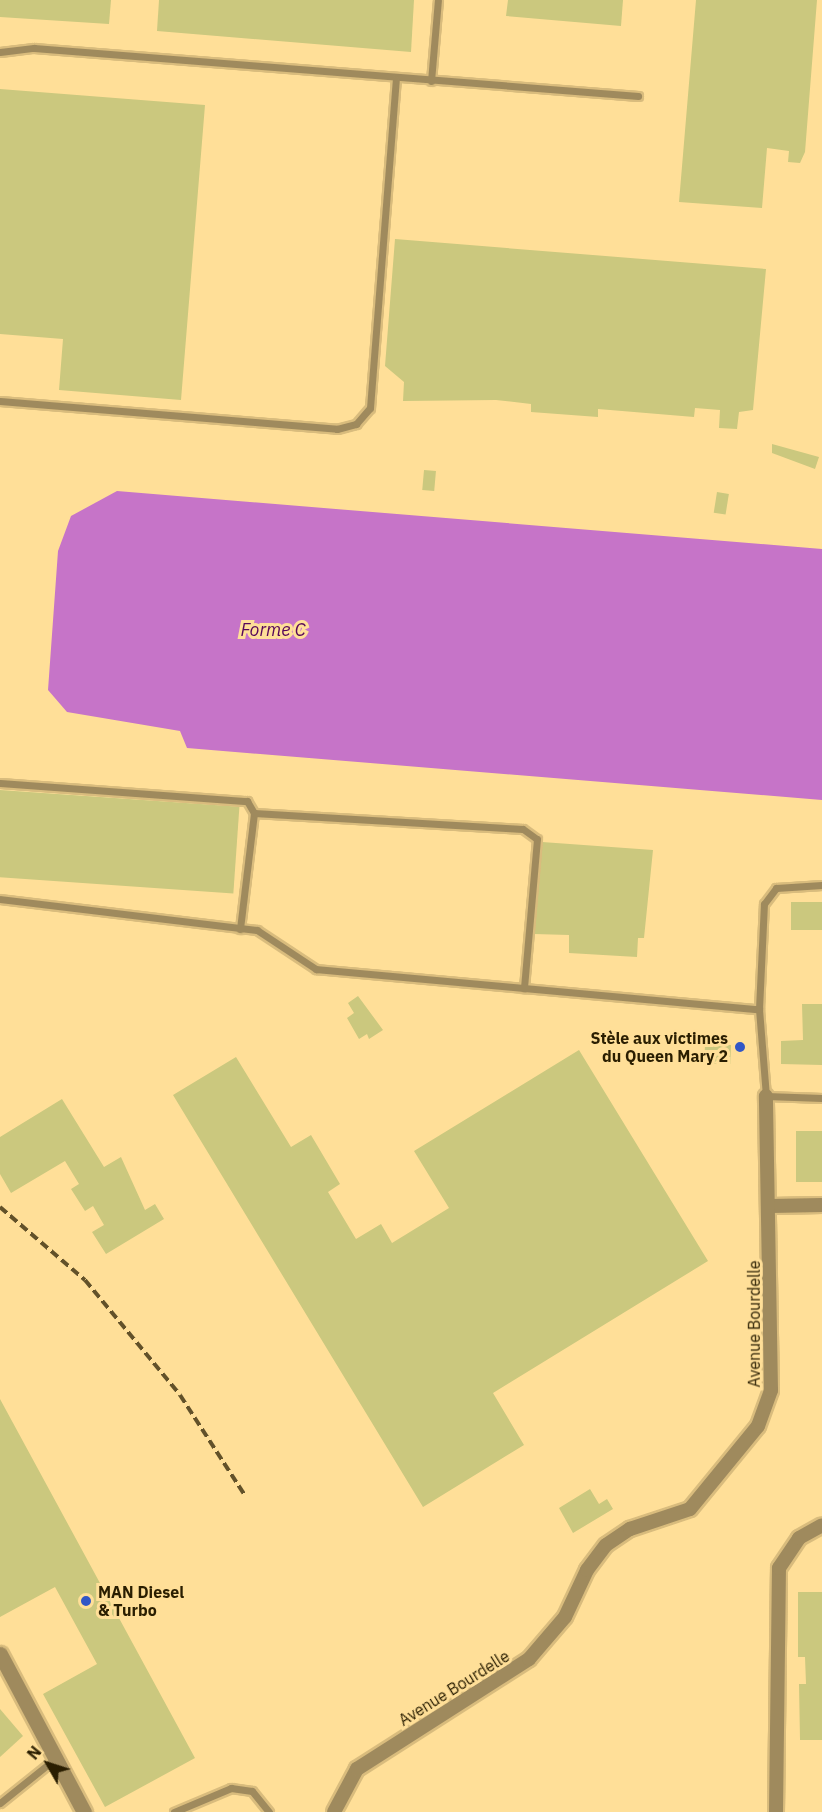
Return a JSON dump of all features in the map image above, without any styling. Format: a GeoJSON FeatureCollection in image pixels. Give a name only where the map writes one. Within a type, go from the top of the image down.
{"type":"FeatureCollection","features":[{"type":"Feature","properties":{"kind":"street","name":"Avenue Bourdelle"},"geometry":{"type":"LineString","coordinates":[[334,1812],[357,1769],[530,1659],[565,1617],[587,1570],[606,1545],[630,1529],[690,1509],[758,1426],[771,1390],[771,1206],[766,1096]]}},
{"type":"Feature","properties":{"kind":"street"},"geometry":{"type":"LineString","coordinates":[[771,1206],[822,1205]]}},
{"type":"Feature","properties":{"kind":"street"},"geometry":{"type":"LineString","coordinates":[[776,1812],[779,1568],[799,1538],[822,1525]]}},
{"type":"Feature","properties":{"kind":"street"},"geometry":{"type":"LineString","coordinates":[[0,1654],[84,1812]]}},
{"type":"Feature","properties":{"kind":"lane"},"geometry":{"type":"LineString","coordinates":[[431,81],[438,0]]}},
{"type":"Feature","properties":{"kind":"lane"},"geometry":{"type":"LineString","coordinates":[[0,52],[34,48],[396,79],[638,96]]}},
{"type":"Feature","properties":{"kind":"lane"},"geometry":{"type":"LineString","coordinates":[[0,401],[337,429],[357,424],[370,408],[396,79]]}},
{"type":"Feature","properties":{"kind":"lane"},"geometry":{"type":"LineString","coordinates":[[0,783],[247,801],[254,813],[240,929]]}},
{"type":"Feature","properties":{"kind":"lane"},"geometry":{"type":"LineString","coordinates":[[254,813],[523,829],[537,839],[524,988]]}},
{"type":"Feature","properties":{"kind":"lane"},"geometry":{"type":"LineString","coordinates":[[822,885],[776,888],[764,904],[759,1009],[766,1096],[822,1098]]}},
{"type":"Feature","properties":{"kind":"lane"},"geometry":{"type":"LineString","coordinates":[[0,899],[257,930],[316,969],[759,1009]]}},
{"type":"Feature","properties":{"kind":"lane"},"geometry":{"type":"LineString","coordinates":[[0,1803],[56,1758]]}},
{"type":"Feature","properties":{"kind":"lane"},"geometry":{"type":"LineString","coordinates":[[174,1812],[231,1788],[252,1791],[269,1812]]}},
{"type":"Feature","properties":{"kind":"water","name":"Forme C"},"geometry":{"type":"Polygon","coordinates":[[[117,491],[822,549],[822,800],[187,748],[180,731],[67,712],[48,690],[58,551],[71,516],[117,491]]]}},
{"type":"Feature","properties":{"kind":"building"},"geometry":{"type":"Polygon","coordinates":[[[0,0],[111,0],[109,24],[0,17],[0,0]]]}},
{"type":"Feature","properties":{"kind":"building"},"geometry":{"type":"Polygon","coordinates":[[[159,0],[414,0],[411,52],[157,31],[159,0]]]}},
{"type":"Feature","properties":{"kind":"building"},"geometry":{"type":"Polygon","coordinates":[[[508,0],[623,0],[621,26],[506,16],[508,0]]]}},
{"type":"Feature","properties":{"kind":"building"},"geometry":{"type":"Polygon","coordinates":[[[696,0],[817,0],[805,152],[800,163],[788,162],[789,151],[767,148],[762,208],[679,202],[696,0]]]}},
{"type":"Feature","properties":{"kind":"building"},"geometry":{"type":"Polygon","coordinates":[[[0,89],[205,105],[181,400],[59,390],[63,339],[0,334],[0,89]]]}},
{"type":"Feature","properties":{"kind":"building"},"geometry":{"type":"Polygon","coordinates":[[[395,239],[766,269],[753,410],[739,412],[737,429],[719,428],[720,410],[695,408],[694,417],[598,409],[598,417],[531,412],[531,404],[496,400],[403,401],[404,382],[385,366],[395,239]]]}},
{"type":"Feature","properties":{"kind":"building"},"geometry":{"type":"Polygon","coordinates":[[[772,444],[819,457],[815,469],[772,453],[772,444]]]}},
{"type":"Feature","properties":{"kind":"building"},"geometry":{"type":"Polygon","coordinates":[[[424,470],[436,471],[434,491],[422,490],[424,470]]]}},
{"type":"Feature","properties":{"kind":"building"},"geometry":{"type":"Polygon","coordinates":[[[717,492],[729,494],[726,515],[714,513],[717,492]]]}},
{"type":"Feature","properties":{"kind":"building"},"geometry":{"type":"Polygon","coordinates":[[[0,790],[239,807],[233,894],[0,877],[0,790]]]}},
{"type":"Feature","properties":{"kind":"building"},"geometry":{"type":"Polygon","coordinates":[[[542,842],[653,850],[644,938],[638,938],[637,957],[569,953],[569,935],[534,934],[542,842]]]}},
{"type":"Feature","properties":{"kind":"building"},"geometry":{"type":"Polygon","coordinates":[[[791,902],[822,902],[822,930],[791,930],[791,902]]]}},
{"type":"Feature","properties":{"kind":"building"},"geometry":{"type":"Polygon","coordinates":[[[358,996],[383,1030],[369,1039],[367,1034],[359,1039],[347,1018],[354,1013],[348,1003],[358,996]]]}},
{"type":"Feature","properties":{"kind":"building"},"geometry":{"type":"Polygon","coordinates":[[[802,1004],[822,1004],[822,1065],[781,1064],[781,1041],[803,1040],[802,1004]]]}},
{"type":"Feature","properties":{"kind":"building"},"geometry":{"type":"Polygon","coordinates":[[[705,1044],[731,1045],[730,1064],[704,1063],[705,1044]]]}},
{"type":"Feature","properties":{"kind":"building"},"geometry":{"type":"Polygon","coordinates":[[[579,1050],[708,1261],[493,1393],[524,1445],[423,1507],[173,1095],[236,1057],[291,1147],[311,1135],[340,1184],[328,1192],[356,1239],[381,1224],[392,1243],[449,1208],[414,1151],[579,1050]]]}},
{"type":"Feature","properties":{"kind":"building"},"geometry":{"type":"Polygon","coordinates":[[[62,1099],[104,1167],[121,1157],[145,1210],[155,1204],[164,1219],[106,1254],[92,1232],[104,1225],[93,1206],[85,1211],[71,1189],[79,1184],[65,1161],[11,1193],[0,1174],[0,1137],[62,1099]]]}},
{"type":"Feature","properties":{"kind":"building"},"geometry":{"type":"Polygon","coordinates":[[[796,1131],[822,1131],[822,1182],[796,1182],[796,1131]]]}},
{"type":"Feature","properties":{"kind":"building","name":"MAN Diesel & Turbo"},"geometry":{"type":"Polygon","coordinates":[[[0,1399],[195,1758],[105,1807],[43,1694],[97,1664],[55,1587],[0,1617],[0,1399]]]}},
{"type":"Feature","properties":{"kind":"building"},"geometry":{"type":"Polygon","coordinates":[[[590,1489],[599,1504],[607,1499],[613,1509],[573,1533],[559,1508],[590,1489]]]}},
{"type":"Feature","properties":{"kind":"building"},"geometry":{"type":"Polygon","coordinates":[[[798,1592],[822,1592],[822,1740],[800,1740],[799,1684],[806,1684],[805,1657],[798,1657],[798,1592]]]}},
{"type":"Feature","properties":{"kind":"building"},"geometry":{"type":"Polygon","coordinates":[[[0,1709],[23,1736],[0,1757],[0,1709]]]}},
{"type":"Feature","properties":{"kind":"railway"},"geometry":{"type":"LineString","coordinates":[[0,1207],[85,1280],[180,1395],[244,1494]]}},
{"type":"Feature","properties":{"kind":"place","name":"Stèle aux victimes du Queen Mary 2"},"geometry":{"type":"Point","coordinates":[740,1047]}},
{"type":"Feature","properties":{"kind":"place","name":"MAN Diesel & Turbo"},"geometry":{"type":"Point","coordinates":[86,1601]}}]}
